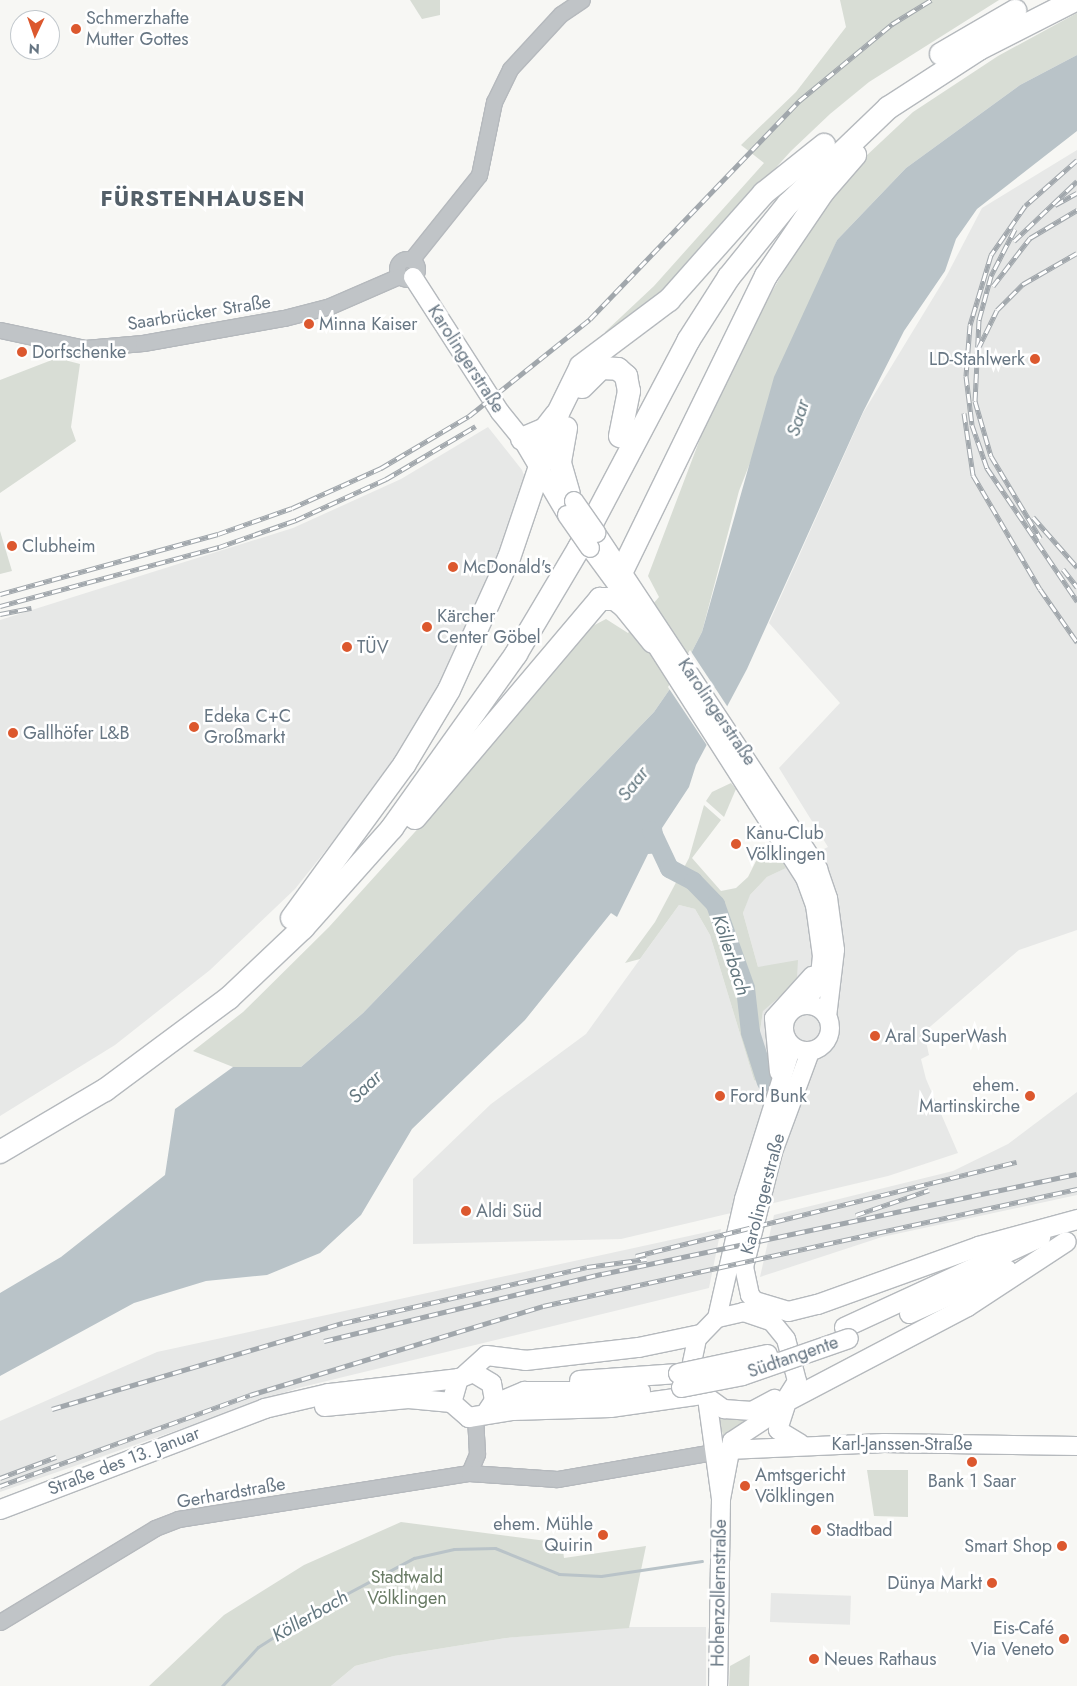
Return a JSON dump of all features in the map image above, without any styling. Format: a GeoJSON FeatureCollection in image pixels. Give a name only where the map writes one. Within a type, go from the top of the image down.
{"type":"FeatureCollection","features":[{"type":"Feature","properties":{"kind":"highway"},"geometry":{"type":"LineString","coordinates":[[292,918],[404,765],[449,690],[489,606],[542,465],[558,412],[581,366],[669,300],[764,193],[919,68],[1038,0]]}},
{"type":"Feature","properties":{"kind":"highway"},"geometry":{"type":"LineString","coordinates":[[328,902],[392,828],[490,695],[579,548],[688,341],[749,250],[857,135],[952,65],[1075,0]]}},
{"type":"Feature","properties":{"kind":"highway"},"geometry":{"type":"LineString","coordinates":[[622,571],[766,276],[794,234],[864,145],[930,90],[952,65]]}},
{"type":"Feature","properties":{"kind":"highway"},"geometry":{"type":"LineString","coordinates":[[3,1145],[194,1008],[292,918],[384,816],[479,685],[568,538],[678,328],[719,266],[776,194],[824,146]]}},
{"type":"Feature","properties":{"kind":"highway"},"geometry":{"type":"LineString","coordinates":[[570,503],[560,464],[565,430],[584,384],[601,368],[618,369],[629,381],[620,436]]}},
{"type":"Feature","properties":{"kind":"highway"},"geometry":{"type":"LineString","coordinates":[[522,438],[545,429],[558,412]]}},
{"type":"Feature","properties":{"kind":"highway"},"geometry":{"type":"LineString","coordinates":[[3,1145],[105,1090],[201,1020],[328,902],[437,796],[600,598],[616,599],[639,612],[653,642]]}},
{"type":"Feature","properties":{"kind":"main road","name":"Karolingerstraße"},"geometry":{"type":"LineString","coordinates":[[406,277],[495,406],[522,438],[570,503],[639,612],[771,793],[818,869],[828,898],[835,950],[827,1017]]}},
{"type":"Feature","properties":{"kind":"main road","name":"Karolingerstraße"},"geometry":{"type":"LineString","coordinates":[[593,541],[622,571],[639,612]]}},
{"type":"Feature","properties":{"kind":"main road","name":"Karolingerstraße"},"geometry":{"type":"LineString","coordinates":[[653,642],[805,878],[815,905],[821,949],[820,979],[802,1006]]}},
{"type":"Feature","properties":{"kind":"main road"},"geometry":{"type":"LineString","coordinates":[[783,1084],[774,1018],[809,980],[821,949]]}},
{"type":"Feature","properties":{"kind":"main road"},"geometry":{"type":"LineString","coordinates":[[802,1006],[818,1008],[827,1017],[828,1038],[810,1052],[792,1046],[784,1036],[785,1020],[802,1006]]}},
{"type":"Feature","properties":{"kind":"main road","name":"Karolingerstraße"},"geometry":{"type":"LineString","coordinates":[[717,1318],[749,1180],[783,1084],[792,1046]]}},
{"type":"Feature","properties":{"kind":"main road","name":"Karolingerstraße"},"geometry":{"type":"LineString","coordinates":[[806,1444],[789,1440],[778,1430],[797,1375],[791,1354],[779,1330],[754,1301],[744,1278],[746,1258],[773,1152],[810,1052]]}},
{"type":"Feature","properties":{"kind":"main road"},"geometry":{"type":"LineString","coordinates":[[754,1301],[788,1311],[816,1304],[978,1246],[1077,1220]]}},
{"type":"Feature","properties":{"kind":"main road","name":"Südtangente"},"geometry":{"type":"LineString","coordinates":[[846,1332],[1077,1220]]}},
{"type":"Feature","properties":{"kind":"main road"},"geometry":{"type":"LineString","coordinates":[[719,1445],[790,1399],[967,1306],[1072,1239]]}},
{"type":"Feature","properties":{"kind":"main road","name":"Südtangente"},"geometry":{"type":"LineString","coordinates":[[491,1383],[679,1380],[742,1375],[1072,1239]]}},
{"type":"Feature","properties":{"kind":"main road"},"geometry":{"type":"LineString","coordinates":[[705,1396],[691,1362],[700,1334],[717,1318],[748,1313],[779,1330]]}},
{"type":"Feature","properties":{"kind":"main road"},"geometry":{"type":"LineString","coordinates":[[700,1334],[638,1347],[525,1360],[486,1355],[461,1376],[451,1391],[451,1402],[459,1413],[610,1407],[705,1396],[734,1412],[768,1404],[787,1382],[791,1354]]}},
{"type":"Feature","properties":{"kind":"main road"},"geometry":{"type":"LineString","coordinates":[[461,1376],[479,1374],[491,1383],[484,1411]]}},
{"type":"Feature","properties":{"kind":"main road","name":"Straße des 13. Januar"},"geometry":{"type":"LineString","coordinates":[[0,1509],[249,1417],[264,1408],[328,1393],[461,1376]]}},
{"type":"Feature","properties":{"kind":"main road","name":"Südtangente"},"geometry":{"type":"LineString","coordinates":[[484,1411],[524,1391],[613,1393],[679,1380]]}},
{"type":"Feature","properties":{"kind":"main road","name":"Hohenzollernstraße"},"geometry":{"type":"LineString","coordinates":[[705,1396],[719,1445],[718,1686]]}},
{"type":"Feature","properties":{"kind":"main road","name":"Straße des 13. Januar"},"geometry":{"type":"LineString","coordinates":[[249,1417],[408,1398],[451,1402]]}},
{"type":"Feature","properties":{"kind":"main road","name":"Karl-Janssen-Straße"},"geometry":{"type":"LineString","coordinates":[[719,1445],[1077,1446]]}},
{"type":"Feature","properties":{"kind":"street"},"geometry":{"type":"LineString","coordinates":[[406,277],[417,266],[411,260],[479,175],[494,102],[510,69],[561,14],[582,0]]}},
{"type":"Feature","properties":{"kind":"street","name":"Saarbrücker Straße"},"geometry":{"type":"LineString","coordinates":[[0,330],[85,348],[144,343],[293,316],[330,306],[406,277]]}},
{"type":"Feature","properties":{"kind":"street"},"geometry":{"type":"LineString","coordinates":[[469,1472],[477,1454],[484,1411]]}},
{"type":"Feature","properties":{"kind":"street","name":"Karl-Janssen-Straße"},"geometry":{"type":"LineString","coordinates":[[492,1475],[557,1478],[719,1445]]}},
{"type":"Feature","properties":{"kind":"street","name":"Gerhardstraße"},"geometry":{"type":"LineString","coordinates":[[0,1622],[155,1528],[178,1519],[469,1472],[492,1475]]}},
{"type":"Feature","properties":{"kind":"shaded area"},"geometry":{"type":"Polygon","coordinates":[[[1077,150],[1077,930],[1019,950],[924,1032],[929,1055],[921,1059],[926,1079],[958,1153],[888,1176],[621,1239],[413,1244],[413,1179],[491,1104],[586,1034],[679,905],[695,909],[710,935],[754,1080],[770,1071],[759,1038],[763,1011],[758,967],[743,913],[749,896],[767,877],[828,847],[779,768],[840,703],[769,623],[863,413],[947,275],[982,208],[1077,150]]]}},
{"type":"Feature","properties":{"kind":"shaded area"},"geometry":{"type":"Polygon","coordinates":[[[488,427],[522,470],[526,481],[524,495],[454,661],[393,766],[295,889],[210,970],[115,1045],[0,1116],[0,620],[293,528],[401,479],[488,427]]]}},
{"type":"Feature","properties":{"kind":"shaded area"},"geometry":{"type":"Polygon","coordinates":[[[1077,1092],[1077,1195],[882,1237],[760,1277],[774,1215],[953,1171],[1008,1144],[1077,1092]]]}},
{"type":"Feature","properties":{"kind":"shaded area"},"geometry":{"type":"Polygon","coordinates":[[[721,1229],[709,1288],[298,1388],[0,1492],[0,1421],[157,1352],[721,1229]]]}},
{"type":"Feature","properties":{"kind":"shaded area"},"geometry":{"type":"Polygon","coordinates":[[[771,1593],[851,1596],[850,1625],[770,1622],[771,1593]]]}},
{"type":"Feature","properties":{"kind":"shaded area"},"geometry":{"type":"Polygon","coordinates":[[[624,1627],[706,1627],[706,1686],[331,1686],[355,1666],[394,1656],[506,1638],[624,1627]]]}},
{"type":"Feature","properties":{"kind":"green space"},"geometry":{"type":"Polygon","coordinates":[[[410,0],[440,0],[440,15],[422,19],[410,0]]]}},
{"type":"Feature","properties":{"kind":"green space"},"geometry":{"type":"Polygon","coordinates":[[[840,0],[999,0],[869,82],[830,114],[791,151],[662,293],[608,335],[605,332],[654,286],[764,163],[741,145],[796,92],[846,27],[840,0]]]}},
{"type":"Feature","properties":{"kind":"green space"},"geometry":{"type":"Polygon","coordinates":[[[1077,13],[1077,55],[1020,85],[906,168],[837,240],[739,491],[702,632],[681,673],[654,712],[363,1013],[301,1067],[233,1067],[193,1051],[243,1012],[329,927],[442,802],[587,629],[606,619],[628,633],[659,597],[648,576],[714,402],[745,338],[814,219],[850,171],[913,112],[998,56],[1077,13]]]}},
{"type":"Feature","properties":{"kind":"green space"},"geometry":{"type":"Polygon","coordinates":[[[57,358],[80,364],[71,427],[76,441],[0,493],[0,380],[57,358]]]}},
{"type":"Feature","properties":{"kind":"green space"},"geometry":{"type":"Polygon","coordinates":[[[0,531],[12,571],[0,574],[0,531]]]}},
{"type":"Feature","properties":{"kind":"green space"},"geometry":{"type":"Polygon","coordinates":[[[731,783],[736,789],[724,817],[706,801],[712,792],[731,783]]]}},
{"type":"Feature","properties":{"kind":"green space"},"geometry":{"type":"Polygon","coordinates":[[[704,805],[721,820],[692,858],[721,891],[736,888],[748,877],[759,855],[765,862],[779,855],[786,868],[767,877],[750,895],[743,913],[758,967],[798,960],[797,977],[801,978],[763,1011],[759,1038],[770,1071],[765,1084],[754,1080],[710,935],[695,909],[679,905],[640,959],[625,963],[655,922],[689,858],[704,805]]]}},
{"type":"Feature","properties":{"kind":"green space"},"geometry":{"type":"Polygon","coordinates":[[[717,1415],[753,1418],[724,1438],[717,1415]]]}},
{"type":"Feature","properties":{"kind":"green space"},"geometry":{"type":"Polygon","coordinates":[[[867,1470],[908,1470],[908,1517],[874,1516],[867,1470]]]}},
{"type":"Feature","properties":{"kind":"green space","name":"Stadtwald Völklingen"},"geometry":{"type":"Polygon","coordinates":[[[401,1522],[562,1543],[564,1558],[646,1546],[629,1628],[506,1638],[394,1656],[355,1666],[331,1686],[149,1686],[224,1615],[304,1565],[401,1522]]]}},
{"type":"Feature","properties":{"kind":"green space"},"geometry":{"type":"Polygon","coordinates":[[[750,1655],[749,1686],[729,1686],[730,1666],[750,1655]]]}},
{"type":"Feature","properties":{"kind":"water","name":"Saar"},"geometry":{"type":"Polygon","coordinates":[[[1077,55],[1077,131],[977,209],[956,239],[945,271],[904,331],[863,412],[747,669],[696,765],[689,787],[662,828],[665,848],[662,853],[648,854],[617,917],[611,913],[525,1020],[412,1129],[361,1215],[320,1253],[267,1275],[206,1281],[134,1303],[0,1376],[0,1293],[61,1257],[165,1175],[175,1109],[233,1067],[301,1067],[363,1013],[654,712],[681,673],[702,632],[774,377],[837,240],[906,168],[1020,85],[1077,55]]]}},
{"type":"Feature","properties":{"kind":"pier"},"geometry":{"type":"Polygon","coordinates":[[[690,650],[729,709],[708,747],[668,687],[690,650]]]}},
{"type":"Feature","properties":{"kind":"waterway","name":"Köllerbach"},"geometry":{"type":"LineString","coordinates":[[651,830],[669,868],[693,881],[715,904],[745,988],[750,1032],[766,1082]]}},
{"type":"Feature","properties":{"kind":"waterway","name":"Köllerbach"},"geometry":{"type":"LineString","coordinates":[[222,1686],[258,1647],[316,1610],[414,1558],[454,1549],[495,1548],[559,1574],[601,1576],[702,1561]]}},
{"type":"Feature","properties":{"kind":"railway"},"geometry":{"type":"LineString","coordinates":[[0,594],[218,534],[292,508],[381,468],[469,416],[590,319],[799,101],[892,24],[931,0]]}},
{"type":"Feature","properties":{"kind":"railway"},"geometry":{"type":"LineString","coordinates":[[1077,160],[1025,206],[991,255],[970,325],[966,376],[972,425],[987,468],[1077,601]]}},
{"type":"Feature","properties":{"kind":"railway"},"geometry":{"type":"LineString","coordinates":[[1014,241],[1077,181]]}},
{"type":"Feature","properties":{"kind":"railway"},"geometry":{"type":"LineString","coordinates":[[1055,205],[1077,193]]}},
{"type":"Feature","properties":{"kind":"railway"},"geometry":{"type":"LineString","coordinates":[[993,286],[1030,238],[1077,210]]}},
{"type":"Feature","properties":{"kind":"railway"},"geometry":{"type":"LineString","coordinates":[[1015,229],[991,276],[979,320],[975,401],[991,456],[1040,538]]}},
{"type":"Feature","properties":{"kind":"railway"},"geometry":{"type":"LineString","coordinates":[[978,349],[997,310],[1023,284],[1077,253]]}},
{"type":"Feature","properties":{"kind":"railway"},"geometry":{"type":"LineString","coordinates":[[964,413],[973,475],[1040,589],[1077,642]]}},
{"type":"Feature","properties":{"kind":"railway"},"geometry":{"type":"LineString","coordinates":[[0,606],[219,547],[296,520],[386,479],[476,426]]}},
{"type":"Feature","properties":{"kind":"railway"},"geometry":{"type":"LineString","coordinates":[[1033,517],[1077,567]]}},
{"type":"Feature","properties":{"kind":"railway"},"geometry":{"type":"LineString","coordinates":[[1063,569],[1077,587]]}},
{"type":"Feature","properties":{"kind":"railway"},"geometry":{"type":"LineString","coordinates":[[0,614],[31,608]]}},
{"type":"Feature","properties":{"kind":"railway"},"geometry":{"type":"LineString","coordinates":[[636,1256],[1017,1162]]}},
{"type":"Feature","properties":{"kind":"railway"},"geometry":{"type":"LineString","coordinates":[[324,1341],[602,1274],[1077,1174]]}},
{"type":"Feature","properties":{"kind":"railway"},"geometry":{"type":"LineString","coordinates":[[0,1486],[250,1395],[543,1306],[1077,1189]]}},
{"type":"Feature","properties":{"kind":"railway"},"geometry":{"type":"LineString","coordinates":[[856,1215],[929,1190]]}},
{"type":"Feature","properties":{"kind":"railway"},"geometry":{"type":"LineString","coordinates":[[52,1409],[343,1323],[587,1267],[646,1259]]}},
{"type":"Feature","properties":{"kind":"railway"},"geometry":{"type":"LineString","coordinates":[[0,1478],[56,1457]]}},
{"type":"Feature","properties":{"kind":"place","name":"Schmerzhafte Mutter Gottes"},"geometry":{"type":"Point","coordinates":[76,29]}},
{"type":"Feature","properties":{"kind":"place","name":"Minna Kaiser"},"geometry":{"type":"Point","coordinates":[309,324]}},
{"type":"Feature","properties":{"kind":"place","name":"Dorfschenke"},"geometry":{"type":"Point","coordinates":[22,352]}},
{"type":"Feature","properties":{"kind":"place","name":"LD-Stahlwerk"},"geometry":{"type":"Point","coordinates":[1035,359]}},
{"type":"Feature","properties":{"kind":"place","name":"Clubheim"},"geometry":{"type":"Point","coordinates":[12,546]}},
{"type":"Feature","properties":{"kind":"place","name":"McDonald's"},"geometry":{"type":"Point","coordinates":[453,567]}},
{"type":"Feature","properties":{"kind":"place","name":"Kärcher Center Göbel"},"geometry":{"type":"Point","coordinates":[427,627]}},
{"type":"Feature","properties":{"kind":"place","name":"TÜV"},"geometry":{"type":"Point","coordinates":[347,647]}},
{"type":"Feature","properties":{"kind":"place","name":"Edeka C+C Großmarkt"},"geometry":{"type":"Point","coordinates":[194,727]}},
{"type":"Feature","properties":{"kind":"place","name":"Gallhöfer L&B"},"geometry":{"type":"Point","coordinates":[13,733]}},
{"type":"Feature","properties":{"kind":"place","name":"Kanu-Club Völklingen"},"geometry":{"type":"Point","coordinates":[736,844]}},
{"type":"Feature","properties":{"kind":"place","name":"Aral SuperWash"},"geometry":{"type":"Point","coordinates":[875,1036]}},
{"type":"Feature","properties":{"kind":"place","name":"Ford Bunk"},"geometry":{"type":"Point","coordinates":[720,1096]}},
{"type":"Feature","properties":{"kind":"place","name":"ehem. Martinskirche"},"geometry":{"type":"Point","coordinates":[1030,1096]}},
{"type":"Feature","properties":{"kind":"place","name":"Aldi Süd"},"geometry":{"type":"Point","coordinates":[466,1211]}},
{"type":"Feature","properties":{"kind":"place","name":"Bank 1 Saar"},"geometry":{"type":"Point","coordinates":[972,1462]}},
{"type":"Feature","properties":{"kind":"place","name":"Amtsgericht Völklingen"},"geometry":{"type":"Point","coordinates":[745,1486]}},
{"type":"Feature","properties":{"kind":"place","name":"Stadtbad"},"geometry":{"type":"Point","coordinates":[816,1530]}},
{"type":"Feature","properties":{"kind":"place","name":"ehem. Mühle Quirin"},"geometry":{"type":"Point","coordinates":[603,1535]}},
{"type":"Feature","properties":{"kind":"place","name":"Smart Shop"},"geometry":{"type":"Point","coordinates":[1062,1546]}},
{"type":"Feature","properties":{"kind":"place","name":"Dünya Markt"},"geometry":{"type":"Point","coordinates":[992,1583]}},
{"type":"Feature","properties":{"kind":"place","name":"Eis-Café Via Veneto"},"geometry":{"type":"Point","coordinates":[1064,1639]}},
{"type":"Feature","properties":{"kind":"place","name":"Neues Rathaus"},"geometry":{"type":"Point","coordinates":[814,1659]}},
{"type":"Feature","properties":{"kind":"district","name":"FÜRSTENHAUSEN"},"geometry":{"type":"Point","coordinates":[203,199]}}]}
